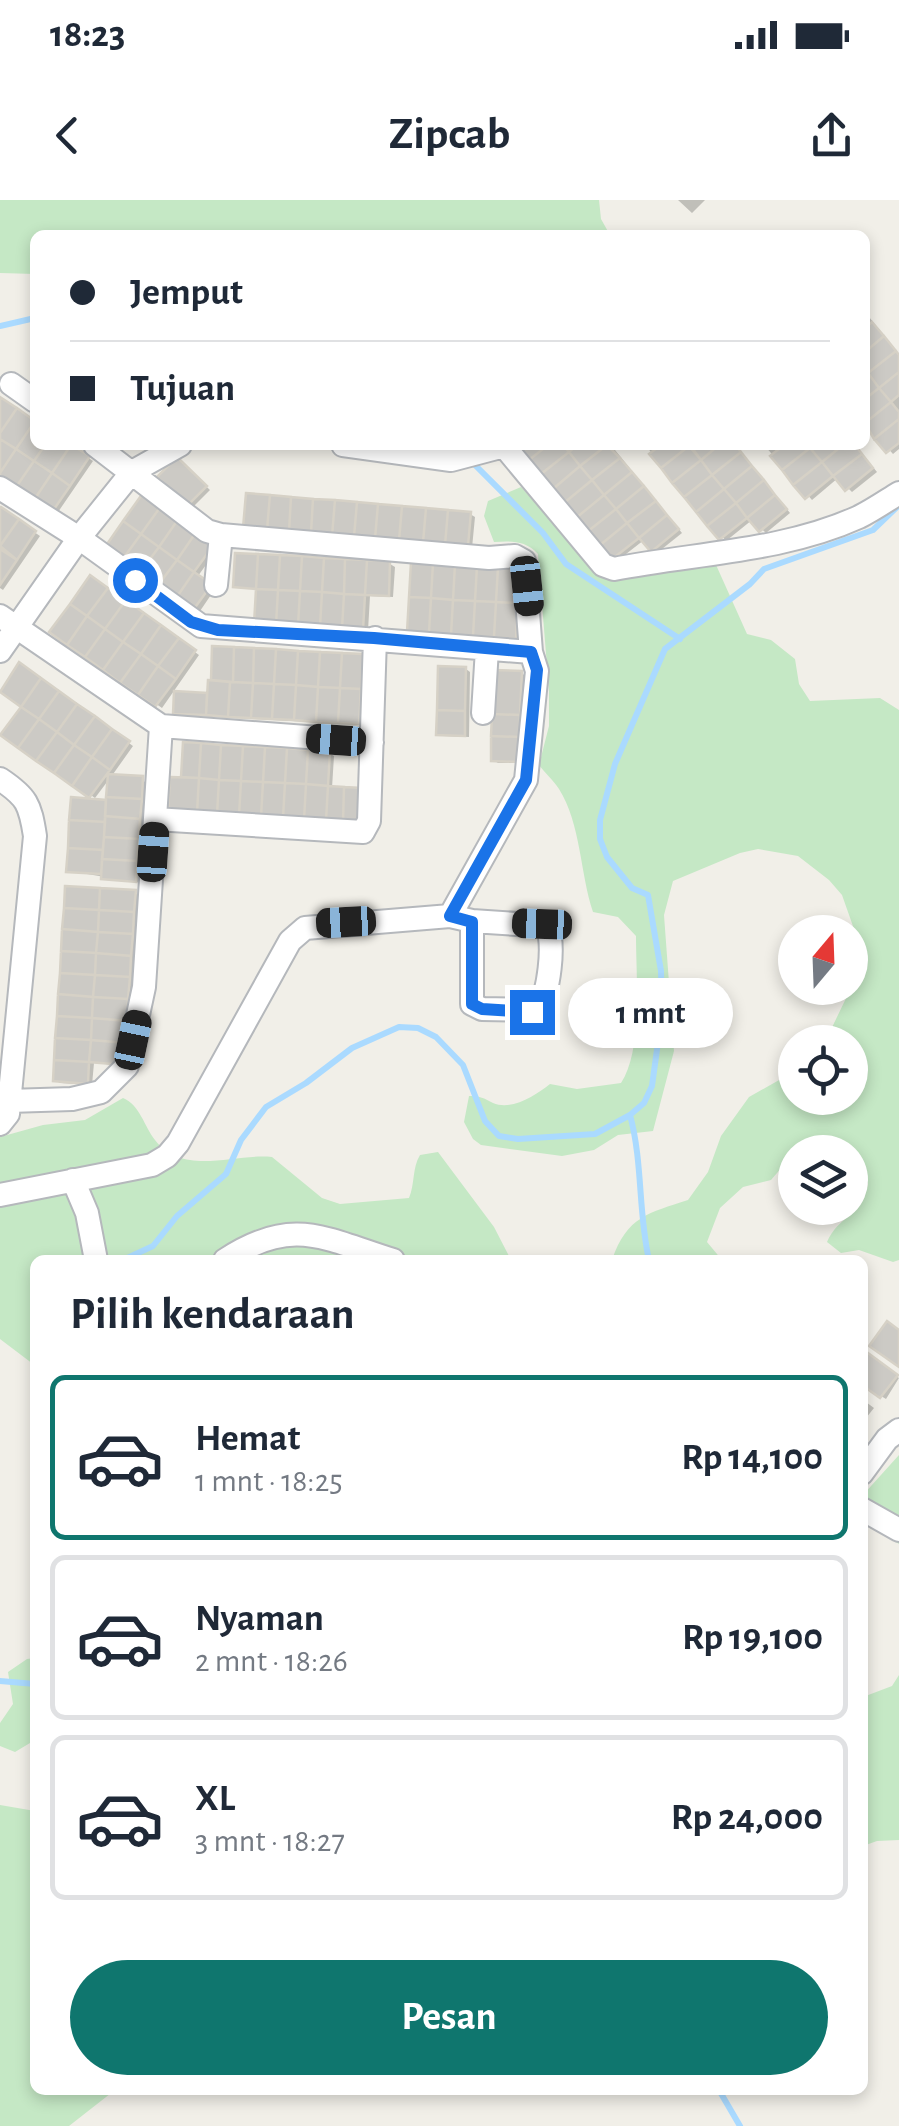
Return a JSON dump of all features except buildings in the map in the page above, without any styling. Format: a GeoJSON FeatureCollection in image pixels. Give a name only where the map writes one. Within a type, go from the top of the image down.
{"type":"FeatureCollection","features":[{"type":"Feature","properties":{"kind":"street"},"geometry":{"type":"LineString","coordinates":[[11,384],[30,398]]}},
{"type":"Feature","properties":{"kind":"street"},"geometry":{"type":"LineString","coordinates":[[0,1195],[152,1165],[167,1156],[178,1143],[290,941],[305,928],[319,924],[461,919],[547,926],[550,939],[544,999],[538,1010],[482,1009],[472,1004],[461,919],[526,780],[537,670],[531,652],[524,561],[515,556],[490,558],[221,535],[207,531],[102,450]]}},
{"type":"Feature","properties":{"kind":"street"},"geometry":{"type":"LineString","coordinates":[[0,651],[9,622],[132,472],[171,450]]}},
{"type":"Feature","properties":{"kind":"street"},"geometry":{"type":"LineString","coordinates":[[379,450],[452,460],[490,450]]}},
{"type":"Feature","properties":{"kind":"street"},"geometry":{"type":"LineString","coordinates":[[507,450],[603,564],[614,569],[759,546],[817,532],[860,516],[899,492]]}},
{"type":"Feature","properties":{"kind":"street"},"geometry":{"type":"LineString","coordinates":[[0,488],[78,538],[200,626],[531,652]]}},
{"type":"Feature","properties":{"kind":"street"},"geometry":{"type":"LineString","coordinates":[[216,585],[221,535]]}},
{"type":"Feature","properties":{"kind":"street"},"geometry":{"type":"LineString","coordinates":[[9,622],[160,726],[372,742]]}},
{"type":"Feature","properties":{"kind":"street"},"geometry":{"type":"LineString","coordinates":[[155,819],[362,832],[369,821],[374,638]]}},
{"type":"Feature","properties":{"kind":"street"},"geometry":{"type":"LineString","coordinates":[[483,714],[488,649]]}},
{"type":"Feature","properties":{"kind":"street"},"geometry":{"type":"LineString","coordinates":[[9,1101],[72,1099],[101,1092],[127,1066],[144,986],[160,726]]}},
{"type":"Feature","properties":{"kind":"street"},"geometry":{"type":"LineString","coordinates":[[0,778],[22,794],[31,812],[35,836],[8,1052],[9,1101],[6,1120],[0,1124]]}},
{"type":"Feature","properties":{"kind":"street"},"geometry":{"type":"LineString","coordinates":[[72,1180],[87,1214],[95,1255]]}},
{"type":"Feature","properties":{"kind":"street"},"geometry":{"type":"LineString","coordinates":[[235,1255],[275,1234],[298,1233],[375,1255]]}},
{"type":"Feature","properties":{"kind":"street"},"geometry":{"type":"LineString","coordinates":[[868,1465],[899,1430]]}},
{"type":"Feature","properties":{"kind":"street"},"geometry":{"type":"LineString","coordinates":[[868,1512],[899,1530]]}},
{"type":"Feature","properties":{"kind":"green space"},"geometry":{"type":"Polygon","coordinates":[[[0,200],[599,200],[601,219],[607,230],[30,230],[30,274],[0,273],[0,200]]]}},
{"type":"Feature","properties":{"kind":"green space"},"geometry":{"type":"Polygon","coordinates":[[[521,487],[601,576],[708,547],[747,634],[771,640],[795,659],[799,684],[810,701],[880,698],[899,710],[899,1260],[893,1262],[859,1250],[841,1253],[827,1242],[838,1225],[868,1225],[868,1135],[778,1135],[778,1172],[771,1180],[743,1187],[720,1208],[707,1242],[718,1255],[614,1255],[625,1234],[641,1218],[688,1200],[708,1172],[721,1136],[749,1097],[778,1081],[778,1115],[868,1115],[868,1025],[833,1025],[843,1005],[868,1005],[868,915],[849,915],[842,895],[798,856],[758,849],[673,881],[664,915],[674,1051],[653,1131],[618,1135],[594,1150],[562,1156],[481,1145],[473,1139],[464,1122],[469,1096],[508,1105],[531,1097],[550,1084],[577,1089],[621,1083],[633,1052],[637,991],[636,936],[618,917],[593,912],[572,818],[559,789],[539,765],[549,726],[549,691],[538,554],[523,544],[494,542],[484,516],[488,501],[521,487]]]}},
{"type":"Feature","properties":{"kind":"green space"},"geometry":{"type":"Polygon","coordinates":[[[123,1098],[138,1111],[155,1140],[180,1158],[210,1161],[272,1157],[322,1198],[340,1204],[409,1198],[420,1155],[438,1152],[494,1227],[508,1255],[30,1255],[30,1362],[0,1339],[0,1137],[43,1125],[85,1120],[123,1098]]]}},
{"type":"Feature","properties":{"kind":"green space"},"geometry":{"type":"Polygon","coordinates":[[[899,1455],[899,1544],[868,1525],[868,1489],[899,1455]]]}},
{"type":"Feature","properties":{"kind":"green space"},"geometry":{"type":"Polygon","coordinates":[[[30,1659],[30,1743],[15,1752],[0,1746],[0,1723],[13,1704],[8,1672],[30,1659]]]}},
{"type":"Feature","properties":{"kind":"green space"},"geometry":{"type":"Polygon","coordinates":[[[899,1675],[899,1840],[868,1844],[868,1695],[892,1686],[899,1675]]]}},
{"type":"Feature","properties":{"kind":"green space"},"geometry":{"type":"Polygon","coordinates":[[[0,1805],[30,1810],[30,2095],[109,2095],[69,2126],[0,2126],[0,1805]]]}},
{"type":"Feature","properties":{"kind":"waterway"},"geometry":{"type":"LineString","coordinates":[[0,326],[30,319]]}},
{"type":"Feature","properties":{"kind":"waterway"},"geometry":{"type":"LineString","coordinates":[[469,459],[543,533],[566,564],[680,639]]}},
{"type":"Feature","properties":{"kind":"waterway"},"geometry":{"type":"LineString","coordinates":[[134,1255],[153,1246],[177,1216],[226,1174],[241,1140],[266,1107],[352,1048],[399,1027],[418,1028],[436,1037],[463,1065],[485,1121],[499,1136],[518,1139],[595,1134],[644,1103],[652,1086],[662,1013],[661,971],[648,895],[632,888],[607,857],[600,839],[600,820],[615,764],[665,649],[764,569],[873,530],[899,505]]}},
{"type":"Feature","properties":{"kind":"waterway"},"geometry":{"type":"LineString","coordinates":[[630,1115],[648,1255]]}},
{"type":"Feature","properties":{"kind":"waterway"},"geometry":{"type":"LineString","coordinates":[[0,1681],[30,1684]]}},
{"type":"Feature","properties":{"kind":"waterway"},"geometry":{"type":"LineString","coordinates":[[722,2095],[740,2126]]}},
{"type":"Feature","properties":{"kind":"route"},"geometry":{"type":"LineString","coordinates":[[135,580],[191,622],[218,630],[531,652],[537,670],[526,780],[450,916],[472,922],[472,1004],[482,1009],[532,1012]]}}]}
